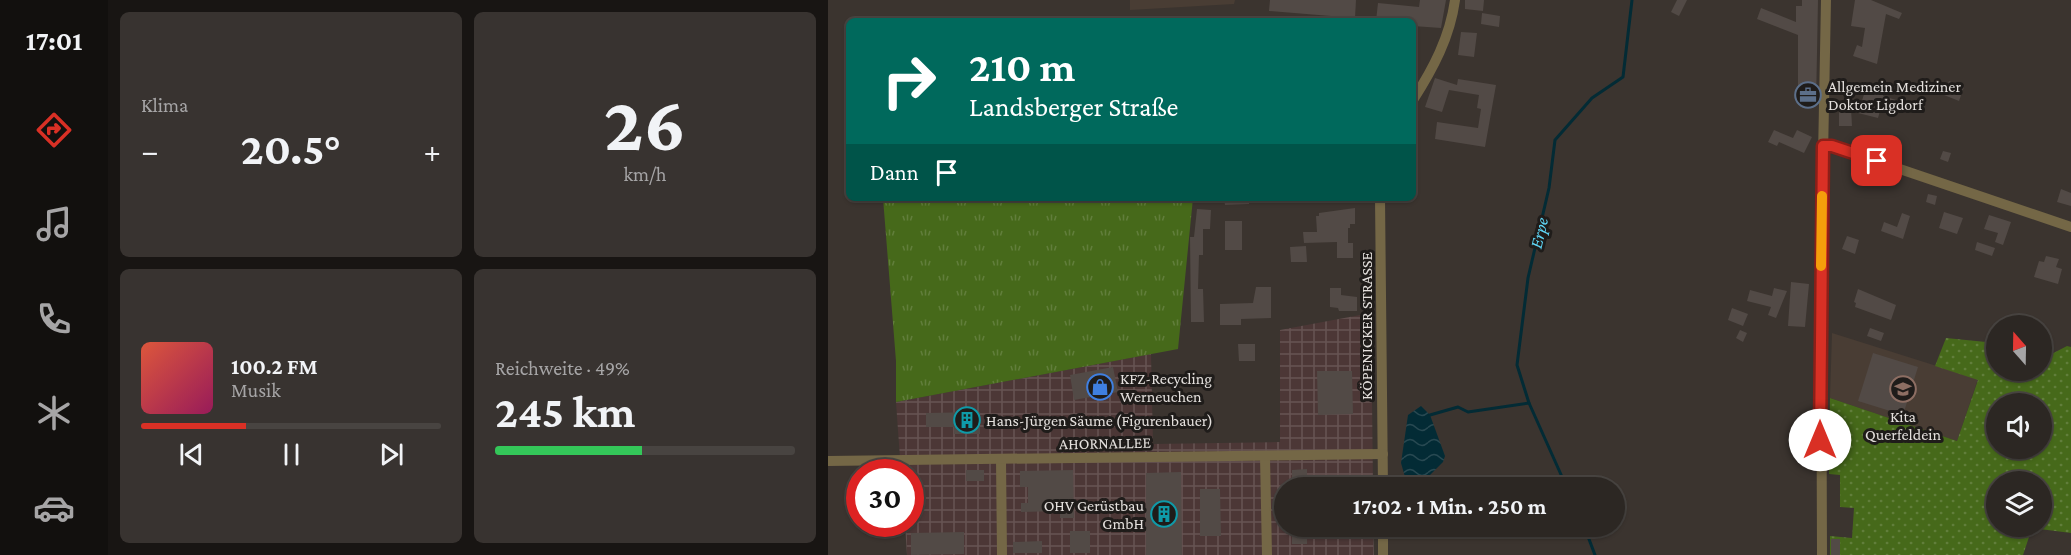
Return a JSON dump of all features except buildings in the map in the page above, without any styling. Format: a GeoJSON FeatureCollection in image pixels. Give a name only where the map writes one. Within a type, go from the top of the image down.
{"type":"FeatureCollection","features":[{"type":"Feature","properties":{"kind":"street"},"geometry":{"type":"LineString","coordinates":[[1416,95],[1442,49],[1455,0]]}},
{"type":"Feature","properties":{"kind":"street"},"geometry":{"type":"LineString","coordinates":[[1822,555],[1820,475],[1826,0]]}},
{"type":"Feature","properties":{"kind":"street"},"geometry":{"type":"LineString","coordinates":[[1823,146],[1834,147],[2071,227]]}},
{"type":"Feature","properties":{"kind":"street","name":"KÖPENICKER STRASSE"},"geometry":{"type":"LineString","coordinates":[[1380,201],[1383,477]]}},
{"type":"Feature","properties":{"kind":"street","name":"AHORNALLEE"},"geometry":{"type":"LineString","coordinates":[[828,461],[1383,454]]}},
{"type":"Feature","properties":{"kind":"street"},"geometry":{"type":"LineString","coordinates":[[1265,457],[1267,555]]}},
{"type":"Feature","properties":{"kind":"street"},"geometry":{"type":"LineString","coordinates":[[1001,459],[1002,555]]}},
{"type":"Feature","properties":{"kind":"street"},"geometry":{"type":"LineString","coordinates":[[1383,537],[1383,555]]}},
{"type":"Feature","properties":{"kind":"shaded area"},"geometry":{"type":"Polygon","coordinates":[[[1130,0],[1235,0],[1234,4],[1130,10],[1130,0]]]}},
{"type":"Feature","properties":{"kind":"shaded area"},"geometry":{"type":"Polygon","coordinates":[[[1371,313],[1373,477],[1274,477],[1274,537],[1373,537],[1374,555],[907,555],[906,537],[924,537],[924,459],[900,459],[896,402],[1151,354],[1153,444],[1280,442],[1280,330],[1371,313]]]}},
{"type":"Feature","properties":{"kind":"shaded area","name":"Kita Querfeldein"},"geometry":{"type":"Polygon","coordinates":[[[1832,333],[1978,379],[1957,441],[1830,398],[1832,333]]]}},
{"type":"Feature","properties":{"kind":"green space"},"geometry":{"type":"Polygon","coordinates":[[[883,201],[1193,201],[1178,349],[896,402],[896,361],[883,201]]]}},
{"type":"Feature","properties":{"kind":"green space"},"geometry":{"type":"Polygon","coordinates":[[[1946,338],[1986,342],[1986,381],[2052,381],[2052,354],[2067,346],[2071,347],[2071,533],[2052,531],[2052,471],[1986,471],[1986,537],[2029,537],[2023,555],[1830,555],[1830,536],[1852,538],[1854,508],[1840,507],[1840,475],[1829,474],[1830,398],[1957,441],[1978,380],[1935,366],[1946,338]]]}},
{"type":"Feature","properties":{"kind":"water"},"geometry":{"type":"Polygon","coordinates":[[[1421,406],[1430,415],[1445,456],[1443,462],[1428,477],[1405,477],[1401,463],[1408,415],[1421,406]]]}},
{"type":"Feature","properties":{"kind":"waterway","name":"Erpe"},"geometry":{"type":"LineString","coordinates":[[1562,477],[1529,403],[1517,365],[1528,278],[1549,188],[1555,140],[1592,98],[1623,77],[1632,0]]}},
{"type":"Feature","properties":{"kind":"waterway"},"geometry":{"type":"LineString","coordinates":[[1430,415],[1458,407],[1468,412],[1529,403]]}},
{"type":"Feature","properties":{"kind":"waterway","name":"Erpe"},"geometry":{"type":"LineString","coordinates":[[1588,537],[1595,555]]}},
{"type":"Feature","properties":{"kind":"slow traffic"},"geometry":{"type":"LineString","coordinates":[[1821,266],[1822,196]]}},
{"type":"Feature","properties":{"kind":"place","name":"Allgemein Mediziner Doktor Ligdorf"},"geometry":{"type":"Point","coordinates":[1808,95]}},
{"type":"Feature","properties":{"kind":"place","name":"KFZ-Recycling Werneuchen"},"geometry":{"type":"Point","coordinates":[1100,387]}},
{"type":"Feature","properties":{"kind":"place","name":"Kita Querfeldein"},"geometry":{"type":"Point","coordinates":[1903,389]}},
{"type":"Feature","properties":{"kind":"place","name":"Hans-Jürgen Säume (Figurenbauer)"},"geometry":{"type":"Point","coordinates":[967,420]}},
{"type":"Feature","properties":{"kind":"place","name":"OHV Gerüstbau GmbH"},"geometry":{"type":"Point","coordinates":[1164,514]}},
{"type":"Feature","properties":{"kind":"route"},"geometry":{"type":"LineString","coordinates":[[1820,440],[1823,146],[1832,146],[1877,161]]}}]}
